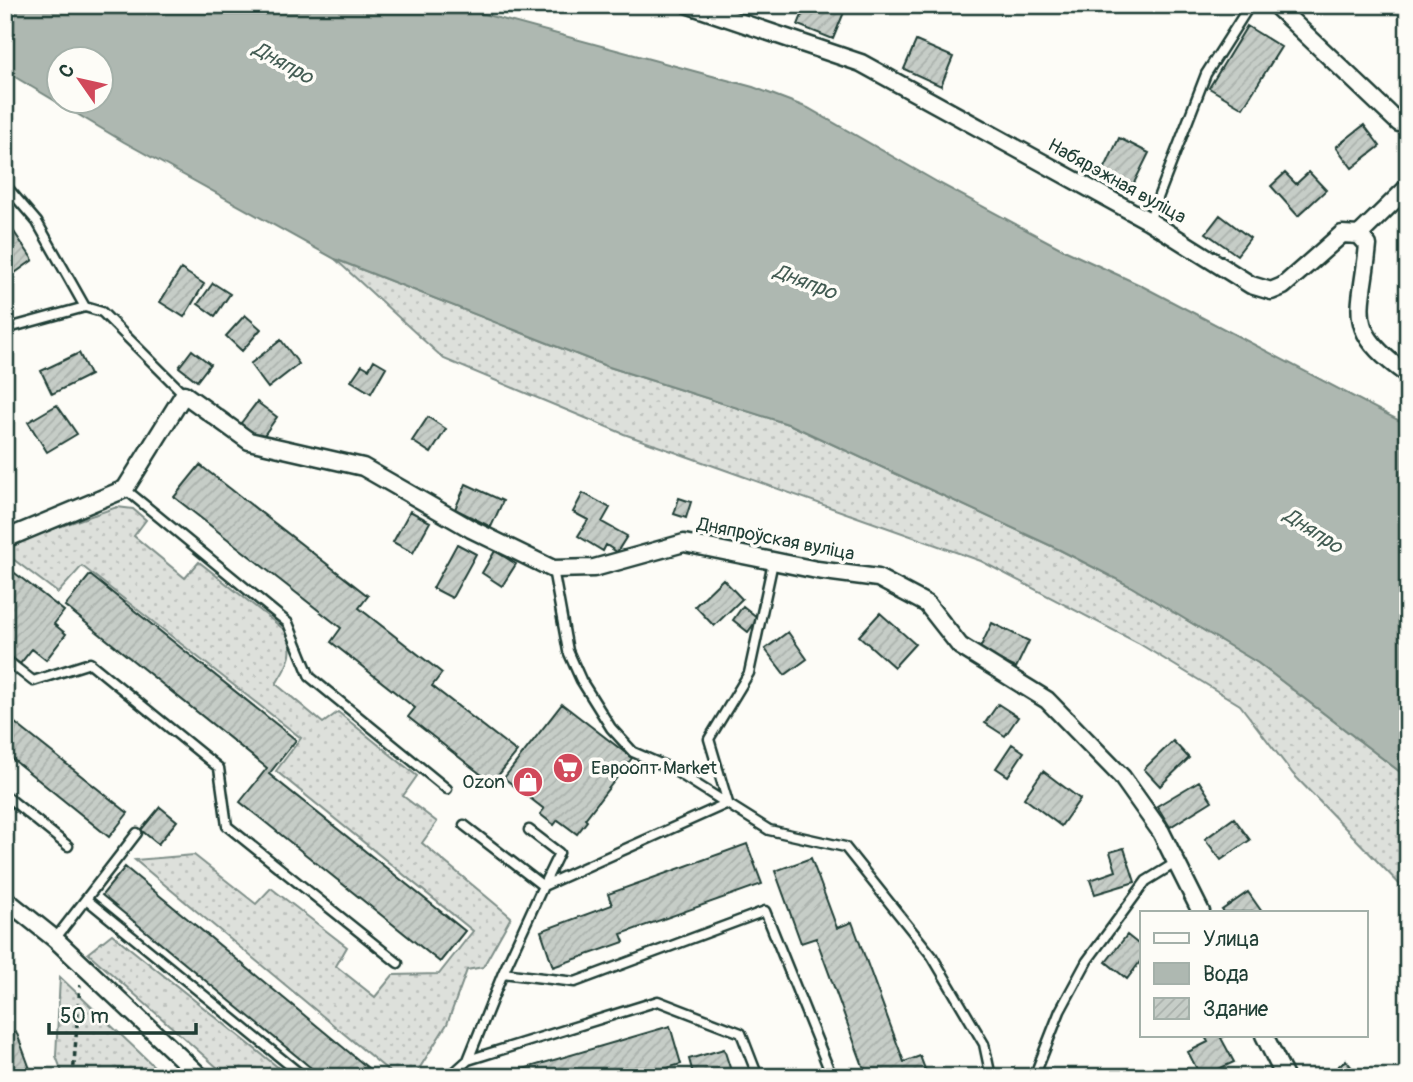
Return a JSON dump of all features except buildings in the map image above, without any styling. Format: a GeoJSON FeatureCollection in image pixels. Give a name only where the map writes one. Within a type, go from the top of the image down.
{"type":"FeatureCollection","features":[{"type":"Feature","properties":{"kind":"street","name":"Набярэжная вуліца"},"geometry":{"type":"LineString","coordinates":[[689,5],[861,63],[1149,221],[1251,285],[1271,292],[1283,286],[1342,234],[1359,235]]}},
{"type":"Feature","properties":{"kind":"street"},"geometry":{"type":"LineString","coordinates":[[1275,5],[1399,123],[1408,125]]}},
{"type":"Feature","properties":{"kind":"street"},"geometry":{"type":"LineString","coordinates":[[1408,187],[1359,235],[1368,245],[1359,296],[1359,317],[1380,355],[1408,375]]}},
{"type":"Feature","properties":{"kind":"street"},"geometry":{"type":"LineString","coordinates":[[5,539],[125,489],[184,394]]}},
{"type":"Feature","properties":{"kind":"street","name":"Дняпроўская вуліца"},"geometry":{"type":"LineString","coordinates":[[184,394],[248,441],[363,467],[471,529],[554,569],[594,568],[684,543],[774,562],[878,578],[928,604],[960,646],[1047,700],[1056,709],[1122,778],[1161,832],[1201,911]]}},
{"type":"Feature","properties":{"kind":"street"},"geometry":{"type":"LineString","coordinates":[[5,900],[55,939],[201,1077]]}},
{"type":"Feature","properties":{"kind":"street"},"geometry":{"type":"LineString","coordinates":[[1264,1036],[1284,1077]]}},
{"type":"Feature","properties":{"kind":"lane"},"geometry":{"type":"LineString","coordinates":[[1149,221],[1206,74],[1250,5]]}},
{"type":"Feature","properties":{"kind":"lane"},"geometry":{"type":"LineString","coordinates":[[7,187],[37,222],[85,307]]}},
{"type":"Feature","properties":{"kind":"lane"},"geometry":{"type":"LineString","coordinates":[[5,330],[85,307],[102,312],[184,394]]}},
{"type":"Feature","properties":{"kind":"lane"},"geometry":{"type":"LineString","coordinates":[[125,489],[288,623],[310,677],[447,789]]}},
{"type":"Feature","properties":{"kind":"lane"},"geometry":{"type":"LineString","coordinates":[[728,803],[709,740],[749,673],[774,562]]}},
{"type":"Feature","properties":{"kind":"lane"},"geometry":{"type":"LineString","coordinates":[[554,569],[568,651],[581,680],[611,728],[632,752],[672,769],[769,831],[845,847],[932,956],[984,1044],[991,1077]]}},
{"type":"Feature","properties":{"kind":"lane"},"geometry":{"type":"LineString","coordinates":[[5,659],[33,681],[90,663],[219,768],[227,826],[398,963]]}},
{"type":"Feature","properties":{"kind":"lane"},"geometry":{"type":"LineString","coordinates":[[5,795],[68,846]]}},
{"type":"Feature","properties":{"kind":"lane"},"geometry":{"type":"LineString","coordinates":[[543,886],[728,803]]}},
{"type":"Feature","properties":{"kind":"lane"},"geometry":{"type":"LineString","coordinates":[[464,825],[543,886]]}},
{"type":"Feature","properties":{"kind":"lane"},"geometry":{"type":"LineString","coordinates":[[468,1060],[503,973],[559,853],[529,830]]}},
{"type":"Feature","properties":{"kind":"lane"},"geometry":{"type":"LineString","coordinates":[[55,939],[137,833]]}},
{"type":"Feature","properties":{"kind":"lane"},"geometry":{"type":"LineString","coordinates":[[1034,1077],[1060,1011],[1087,961],[1146,881],[1177,862]]}},
{"type":"Feature","properties":{"kind":"lane"},"geometry":{"type":"LineString","coordinates":[[86,899],[304,1077]]}},
{"type":"Feature","properties":{"kind":"lane"},"geometry":{"type":"LineString","coordinates":[[503,973],[575,982],[765,911],[832,1077]]}},
{"type":"Feature","properties":{"kind":"lane"},"geometry":{"type":"LineString","coordinates":[[449,1077],[468,1060],[658,1001],[741,1033],[758,1077]]}},
{"type":"Feature","properties":{"kind":"path"},"geometry":{"type":"LineString","coordinates":[[73,1077],[82,964]]}},
{"type":"Feature","properties":{"kind":"shaded area"},"geometry":{"type":"Polygon","coordinates":[[[335,259],[606,366],[791,425],[1060,550],[1130,586],[1258,663],[1408,778],[1408,893],[1293,774],[1240,705],[1138,643],[981,561],[624,434],[444,359],[335,259]]]}},
{"type":"Feature","properties":{"kind":"shaded area"},"geometry":{"type":"Polygon","coordinates":[[[117,507],[133,509],[146,520],[134,536],[185,578],[199,562],[286,631],[290,653],[287,665],[276,684],[323,723],[338,712],[417,776],[403,796],[437,822],[422,843],[511,917],[483,967],[467,970],[447,1024],[414,1077],[396,1077],[135,860],[194,855],[256,904],[271,888],[347,947],[336,966],[375,997],[393,975],[439,974],[473,931],[276,771],[301,738],[82,566],[58,593],[5,553],[6,545],[117,507]]]}},
{"type":"Feature","properties":{"kind":"shaded area"},"geometry":{"type":"Polygon","coordinates":[[[112,934],[290,1077],[228,1077],[88,953],[112,934]]]}},
{"type":"Feature","properties":{"kind":"shaded area"},"geometry":{"type":"Polygon","coordinates":[[[60,977],[166,1077],[64,1077],[56,1056],[60,977]]]}},
{"type":"Feature","properties":{"kind":"water","name":"Дняпро"},"geometry":{"type":"Polygon","coordinates":[[[5,5],[450,5],[753,87],[808,108],[937,182],[1064,250],[1140,285],[1408,426],[1408,778],[1258,663],[1130,586],[1060,550],[791,425],[606,366],[335,259],[124,142],[80,116],[116,116],[116,46],[46,46],[46,95],[5,71],[5,5]]]}},
{"type":"Feature","properties":{"kind":"place","name":"Евроопт Market"},"geometry":{"type":"Point","coordinates":[568,768]}},
{"type":"Feature","properties":{"kind":"place","name":"Ozon"},"geometry":{"type":"Point","coordinates":[528,782]}}]}
